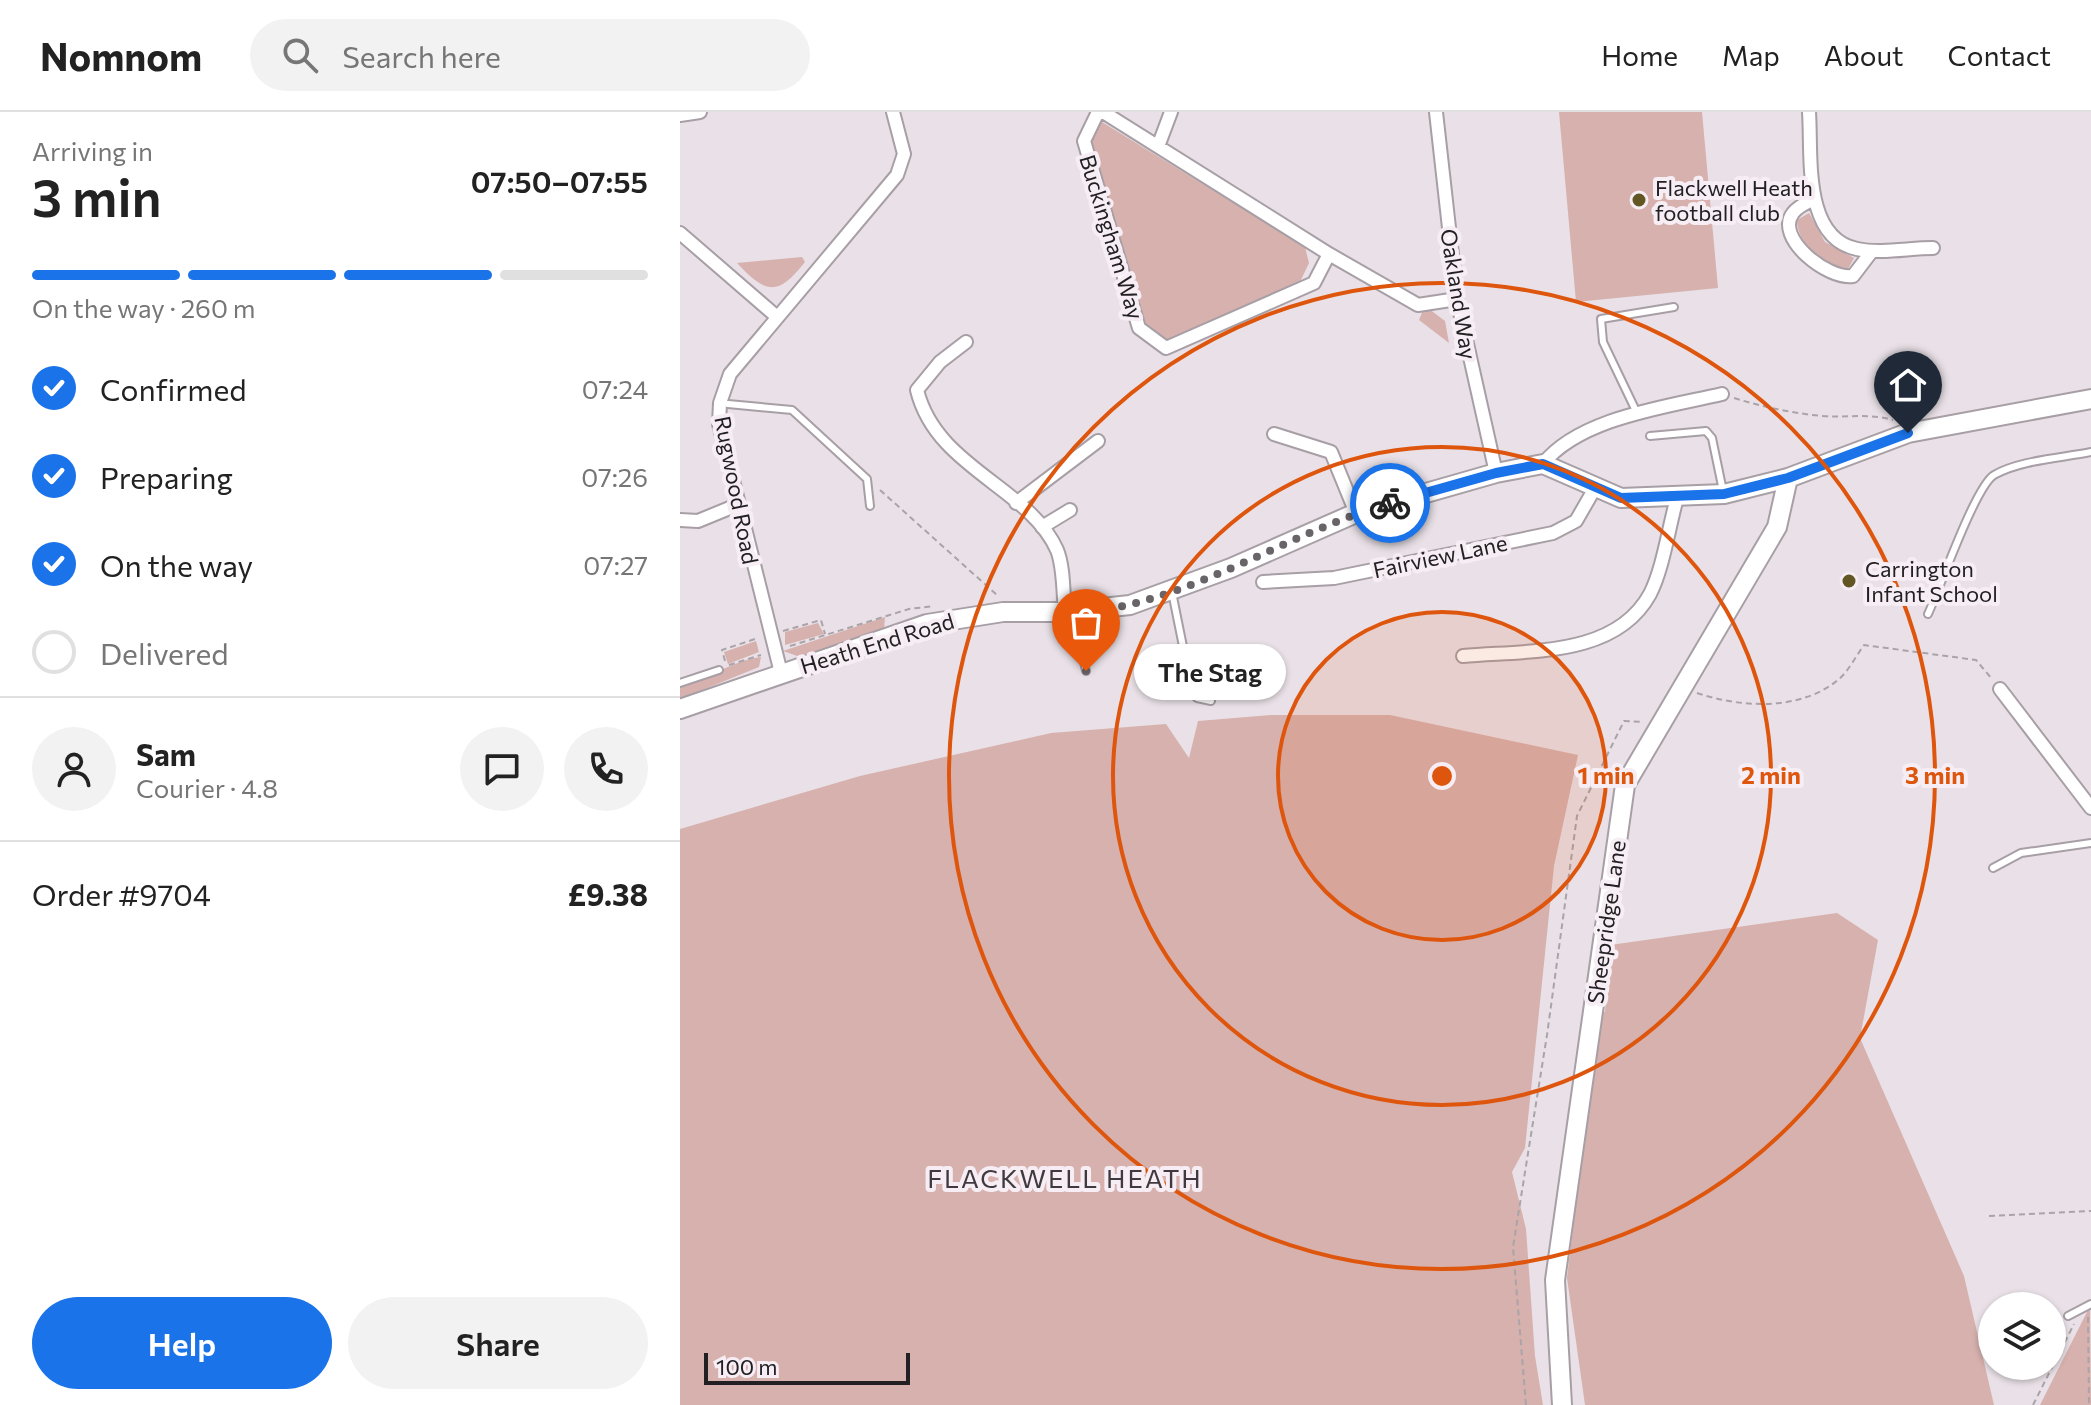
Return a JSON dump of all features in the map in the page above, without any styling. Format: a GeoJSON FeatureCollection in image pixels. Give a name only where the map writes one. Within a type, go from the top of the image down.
{"type":"FeatureCollection","features":[{"type":"Feature","properties":{"kind":"street"},"geometry":{"type":"LineString","coordinates":[[680,115],[700,112]]}},
{"type":"Feature","properties":{"kind":"street","name":"Rugwood Road"},"geometry":{"type":"LineString","coordinates":[[781,673],[737,505],[719,424],[720,403],[730,374],[897,175],[904,154],[893,112]]}},
{"type":"Feature","properties":{"kind":"street","name":"Buckingham Way"},"geometry":{"type":"LineString","coordinates":[[1329,254],[1314,283],[1166,348],[1139,328],[1084,141],[1100,112],[1159,144],[1329,254],[1418,305],[1457,299]]}},
{"type":"Feature","properties":{"kind":"street"},"geometry":{"type":"LineString","coordinates":[[1159,144],[1171,112]]}},
{"type":"Feature","properties":{"kind":"street","name":"Oakland Way"},"geometry":{"type":"LineString","coordinates":[[1436,112],[1457,299],[1496,473]]}},
{"type":"Feature","properties":{"kind":"street"},"geometry":{"type":"LineString","coordinates":[[1809,112],[1814,199],[1824,227],[1844,245],[1872,251],[1933,248]]}},
{"type":"Feature","properties":{"kind":"street"},"geometry":{"type":"LineString","coordinates":[[1814,199],[1793,213],[1789,225],[1792,238],[1805,254],[1826,272],[1841,278],[1853,276],[1872,251]]}},
{"type":"Feature","properties":{"kind":"street"},"geometry":{"type":"LineString","coordinates":[[680,233],[776,316]]}},
{"type":"Feature","properties":{"kind":"street"},"geometry":{"type":"LineString","coordinates":[[966,342],[940,362],[917,390],[922,411],[966,465],[1042,527],[1058,552],[1065,612]]}},
{"type":"Feature","properties":{"kind":"street"},"geometry":{"type":"LineString","coordinates":[[1722,394],[1637,414],[1580,434],[1554,450],[1543,464],[1621,498],[1724,494],[1788,478],[1908,433],[1971,418],[2091,399]]}},
{"type":"Feature","properties":{"kind":"street"},"geometry":{"type":"LineString","coordinates":[[1274,434],[1331,452],[1356,513]]}},
{"type":"Feature","properties":{"kind":"street"},"geometry":{"type":"LineString","coordinates":[[1016,503],[1098,441]]}},
{"type":"Feature","properties":{"kind":"street","name":"Heath End Road"},"geometry":{"type":"LineString","coordinates":[[680,709],[956,617],[1065,612],[1130,605],[1172,591],[1356,513],[1496,473],[1543,464]]}},
{"type":"Feature","properties":{"kind":"street","name":"Sheepridge Lane"},"geometry":{"type":"LineString","coordinates":[[1562,1405],[1555,1280],[1625,785],[1777,527],[1788,478]]}},
{"type":"Feature","properties":{"kind":"street","name":"Fairview Lane"},"geometry":{"type":"LineString","coordinates":[[1263,582],[1334,578],[1553,533],[1576,521],[1595,488]]}},
{"type":"Feature","properties":{"kind":"street"},"geometry":{"type":"LineString","coordinates":[[1463,656],[1584,645],[1626,623],[1650,594],[1677,498]]}},
{"type":"Feature","properties":{"kind":"street"},"geometry":{"type":"LineString","coordinates":[[680,520],[698,521],[737,505]]}},
{"type":"Feature","properties":{"kind":"street"},"geometry":{"type":"LineString","coordinates":[[1042,527],[1070,510]]}},
{"type":"Feature","properties":{"kind":"street"},"geometry":{"type":"LineString","coordinates":[[2000,689],[2091,808]]}},
{"type":"Feature","properties":{"kind":"lane"},"geometry":{"type":"LineString","coordinates":[[1637,414],[1603,342],[1601,319],[1674,307]]}},
{"type":"Feature","properties":{"kind":"lane"},"geometry":{"type":"LineString","coordinates":[[728,404],[792,410],[867,479],[870,506]]}},
{"type":"Feature","properties":{"kind":"lane"},"geometry":{"type":"LineString","coordinates":[[1650,436],[1706,431],[1712,438],[1724,494]]}},
{"type":"Feature","properties":{"kind":"lane"},"geometry":{"type":"LineString","coordinates":[[1928,614],[1973,506],[1987,481],[1995,474],[2016,468],[2091,452]]}},
{"type":"Feature","properties":{"kind":"lane"},"geometry":{"type":"LineString","coordinates":[[1172,591],[1192,691],[1197,698],[1211,701]]}},
{"type":"Feature","properties":{"kind":"lane"},"geometry":{"type":"LineString","coordinates":[[1065,612],[1069,642],[1079,640],[1086,671]]}},
{"type":"Feature","properties":{"kind":"lane"},"geometry":{"type":"LineString","coordinates":[[680,683],[719,670]]}},
{"type":"Feature","properties":{"kind":"lane"},"geometry":{"type":"LineString","coordinates":[[1993,868],[2021,853],[2091,843]]}},
{"type":"Feature","properties":{"kind":"lane"},"geometry":{"type":"LineString","coordinates":[[2068,1316],[2089,1304]]}},
{"type":"Feature","properties":{"kind":"path"},"geometry":{"type":"LineString","coordinates":[[1722,394],[1770,409],[1826,416],[1872,414],[1894,420]]}},
{"type":"Feature","properties":{"kind":"path"},"geometry":{"type":"LineString","coordinates":[[867,479],[998,596],[983,599]]}},
{"type":"Feature","properties":{"kind":"path"},"geometry":{"type":"LineString","coordinates":[[727,665],[909,609],[940,607]]}},
{"type":"Feature","properties":{"kind":"path"},"geometry":{"type":"LineString","coordinates":[[1680,688],[1706,696],[1759,704],[1809,699],[1840,679],[1864,645],[1976,660],[2000,689]]}},
{"type":"Feature","properties":{"kind":"path"},"geometry":{"type":"LineString","coordinates":[[1526,1405],[1513,1247],[1547,1035],[1577,816],[1624,721],[1660,723]]}},
{"type":"Feature","properties":{"kind":"path"},"geometry":{"type":"LineString","coordinates":[[1989,1216],[2091,1211]]}},
{"type":"Feature","properties":{"kind":"path"},"geometry":{"type":"LineString","coordinates":[[2033,1405],[2089,1304]]}},
{"type":"Feature","properties":{"kind":"path"},"geometry":{"type":"LineString","coordinates":[[2089,1304],[2089,1405]]}},
{"type":"Feature","properties":{"kind":"shaded area","name":"Flackwell Heath football club"},"geometry":{"type":"Polygon","coordinates":[[[1559,112],[1702,112],[1718,288],[1576,302],[1559,112]]]}},
{"type":"Feature","properties":{"kind":"shaded area"},"geometry":{"type":"Polygon","coordinates":[[[1102,122],[1305,247],[1309,263],[1300,282],[1172,340],[1160,342],[1146,334],[1086,136],[1095,124],[1102,122]]]}},
{"type":"Feature","properties":{"kind":"shaded area"},"geometry":{"type":"Polygon","coordinates":[[[1809,213],[1825,242],[1854,258],[1848,269],[1841,272],[1833,268],[1818,258],[1801,238],[1797,220],[1809,213]]]}},
{"type":"Feature","properties":{"kind":"shaded area"},"geometry":{"type":"Polygon","coordinates":[[[802,257],[805,262],[796,273],[780,286],[772,287],[756,281],[737,263],[802,257]]]}},
{"type":"Feature","properties":{"kind":"shaded area"},"geometry":{"type":"Polygon","coordinates":[[[1429,309],[1445,321],[1449,343],[1419,320],[1423,310],[1429,309]]]}},
{"type":"Feature","properties":{"kind":"shaded area"},"geometry":{"type":"Polygon","coordinates":[[[885,617],[884,630],[803,658],[783,651],[885,617]]]}},
{"type":"Feature","properties":{"kind":"shaded area"},"geometry":{"type":"Polygon","coordinates":[[[818,623],[824,634],[785,645],[785,632],[818,623]]]}},
{"type":"Feature","properties":{"kind":"shaded area"},"geometry":{"type":"Polygon","coordinates":[[[756,641],[759,652],[728,664],[724,652],[756,641]]]}},
{"type":"Feature","properties":{"kind":"shaded area"},"geometry":{"type":"Polygon","coordinates":[[[761,657],[759,667],[680,699],[680,688],[741,662],[761,657]]]}},
{"type":"Feature","properties":{"kind":"shaded area"},"geometry":{"type":"Polygon","coordinates":[[[1271,715],[1390,715],[1578,755],[1554,866],[1525,1148],[1512,1172],[1526,1229],[1535,1356],[1543,1405],[680,1405],[680,829],[860,776],[1051,733],[1166,724],[1189,758],[1198,721],[1271,715]]]}},
{"type":"Feature","properties":{"kind":"shaded area"},"geometry":{"type":"Polygon","coordinates":[[[1837,913],[1878,940],[1860,1038],[1964,1276],[1978,1336],[1978,1380],[1988,1380],[1994,1405],[1585,1405],[1567,1278],[1599,1011],[1605,1012],[1610,945],[1837,913]]]}},
{"type":"Feature","properties":{"kind":"shaded area"},"geometry":{"type":"Polygon","coordinates":[[[2090,1306],[2091,1405],[2040,1405],[2053,1380],[2066,1380],[2066,1354],[2090,1306]]]}},
{"type":"Feature","properties":{"kind":"way so far"},"geometry":{"type":"LineString","coordinates":[[1086,671],[1079,640],[1069,642],[1065,612],[1130,605],[1172,591],[1356,513],[1390,503]]}},
{"type":"Feature","properties":{"kind":"place","name":"Flackwell Heath football club"},"geometry":{"type":"Point","coordinates":[1639,200]}},
{"type":"Feature","properties":{"kind":"place","name":"Carrington Infant School"},"geometry":{"type":"Point","coordinates":[1849,581]}},
{"type":"Feature","properties":{"kind":"place","name":"The Stag"},"geometry":{"type":"Point","coordinates":[1086,671]}},
{"type":"Feature","properties":{"kind":"district","name":"FLACKWELL HEATH"},"geometry":{"type":"Point","coordinates":[1065,1177]}},
{"type":"Feature","properties":{"kind":"route"},"geometry":{"type":"LineString","coordinates":[[1390,503],[1496,473],[1543,464],[1621,498],[1724,494],[1788,478],[1908,433]]}}]}
